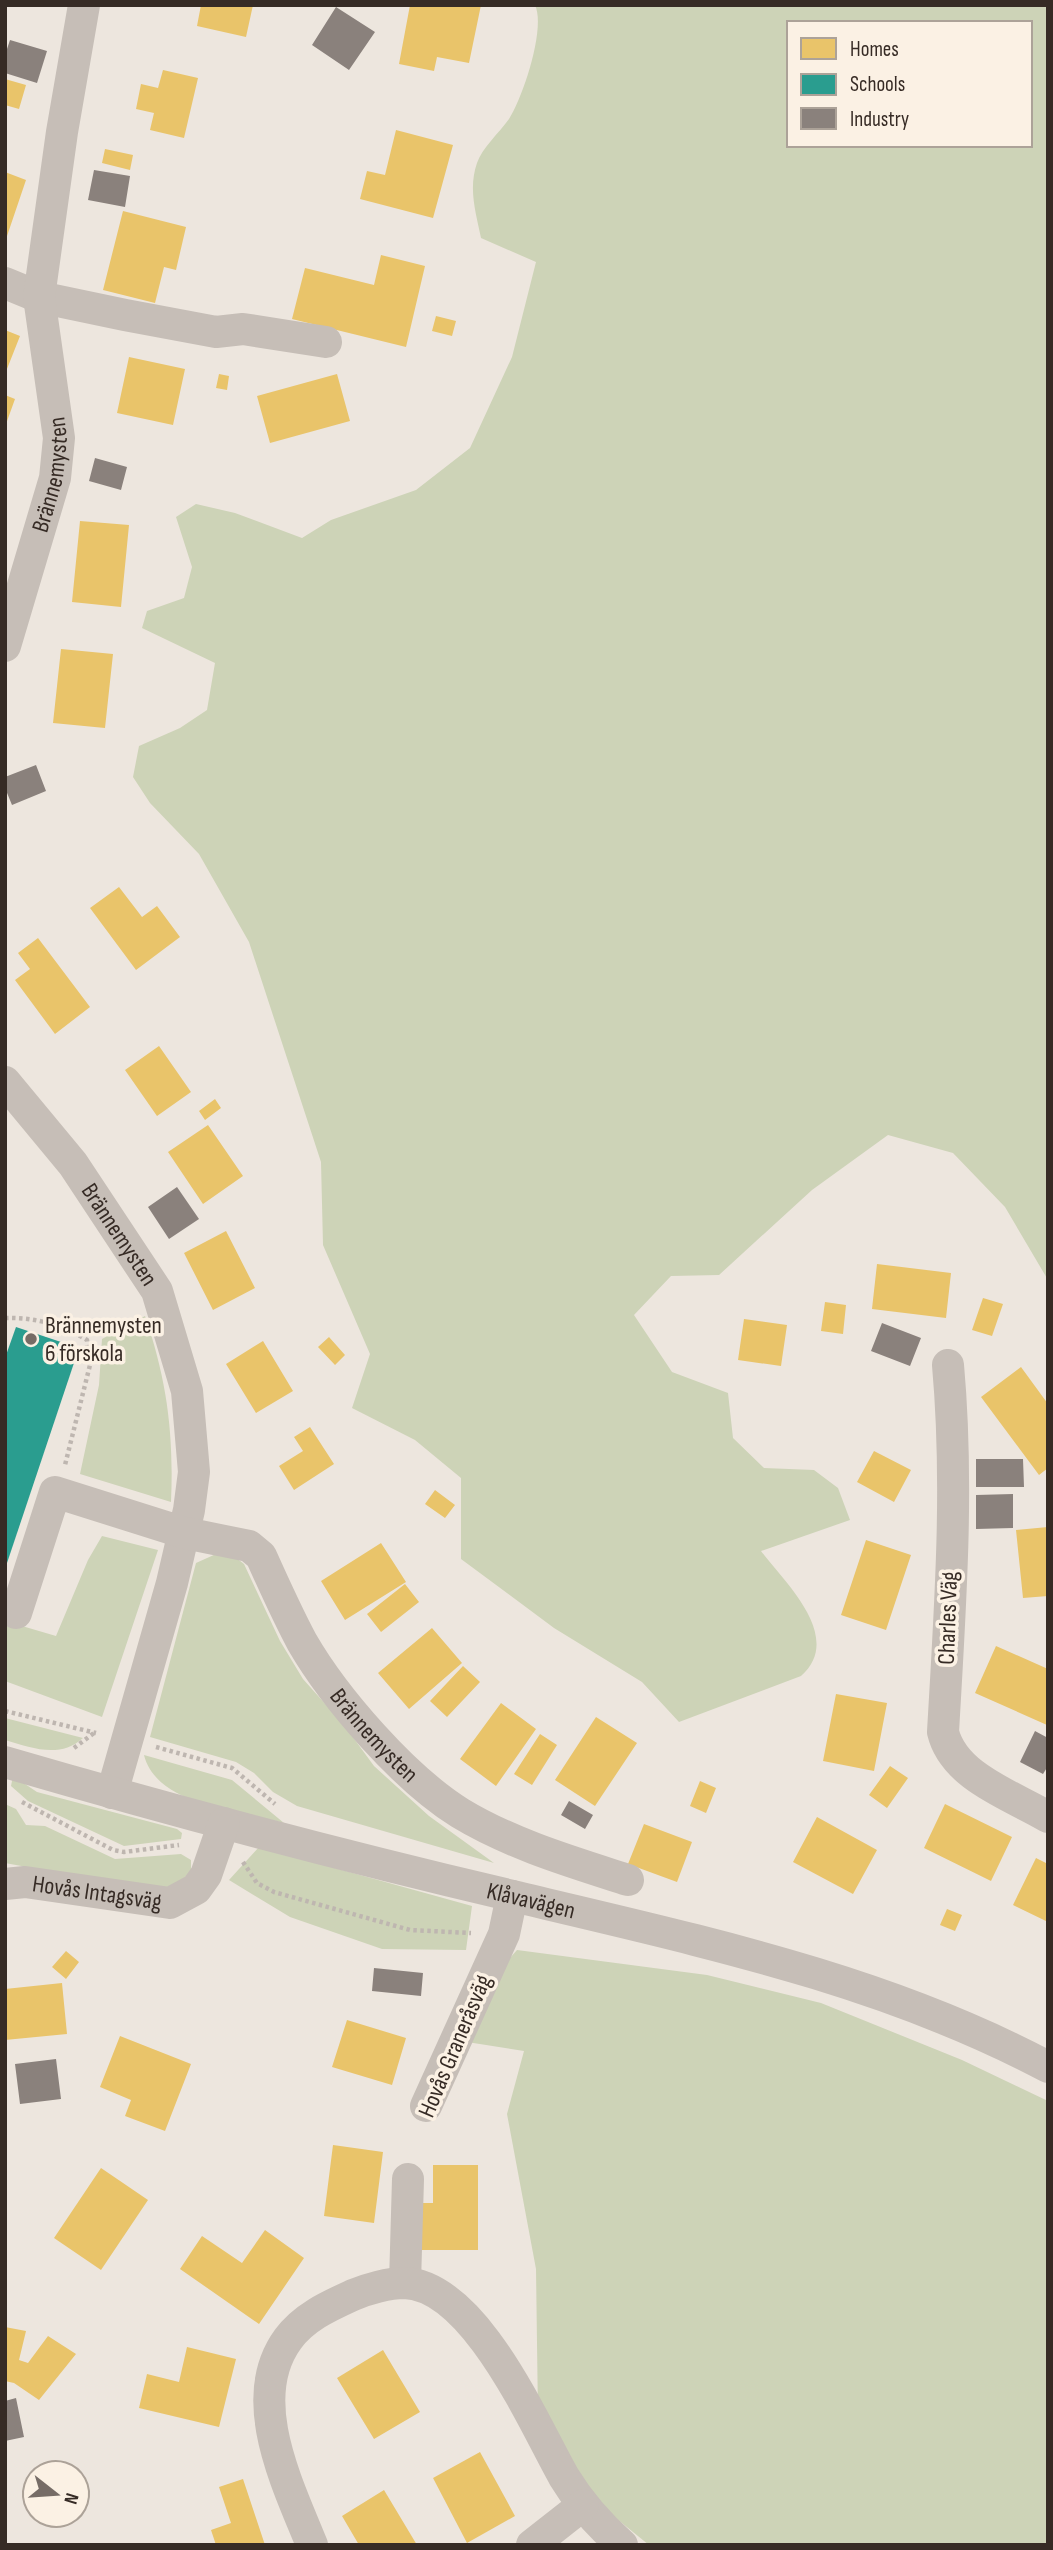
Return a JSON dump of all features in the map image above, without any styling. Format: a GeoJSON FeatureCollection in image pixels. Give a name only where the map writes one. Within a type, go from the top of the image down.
{"type":"FeatureCollection","features":[{"type":"Feature","properties":{"kind":"street","name":"Brännemysten"},"geometry":{"type":"LineString","coordinates":[[5,646],[55,478],[58,456],[59,438],[39,297],[62,132],[84,5]]}},
{"type":"Feature","properties":{"kind":"street"},"geometry":{"type":"LineString","coordinates":[[5,284],[39,297],[216,332],[243,329],[326,342]]}},
{"type":"Feature","properties":{"kind":"street","name":"Brännemysten"},"geometry":{"type":"LineString","coordinates":[[5,1082],[73,1164],[157,1291],[175,1343],[187,1391],[194,1472],[185,1533],[112,1793]]}},
{"type":"Feature","properties":{"kind":"street","name":"Charles Väg"},"geometry":{"type":"LineString","coordinates":[[948,1365],[954,1428],[943,1732],[947,1749],[960,1764],[1048,1817]]}},
{"type":"Feature","properties":{"kind":"street"},"geometry":{"type":"LineString","coordinates":[[16,1614],[55,1492],[185,1533]]}},
{"type":"Feature","properties":{"kind":"street","name":"Brännemysten"},"geometry":{"type":"LineString","coordinates":[[185,1533],[249,1546],[261,1556],[303,1642],[324,1675],[400,1765],[432,1793],[486,1826],[557,1856],[628,1880]]}},
{"type":"Feature","properties":{"kind":"street","name":"Klåvavägen"},"geometry":{"type":"LineString","coordinates":[[5,1762],[112,1793],[219,1837],[512,1896],[653,1929],[822,1975],[933,2014],[1048,2067]]}},
{"type":"Feature","properties":{"kind":"street","name":"Hovås Intagsväg"},"geometry":{"type":"LineString","coordinates":[[5,1884],[25,1882],[170,1903],[196,1889],[206,1875],[219,1837]]}},
{"type":"Feature","properties":{"kind":"street","name":"Hovås Graneråsväg"},"geometry":{"type":"LineString","coordinates":[[426,2106],[503,1934],[512,1896]]}},
{"type":"Feature","properties":{"kind":"street"},"geometry":{"type":"LineString","coordinates":[[405,2283],[408,2179]]}},
{"type":"Feature","properties":{"kind":"street"},"geometry":{"type":"LineString","coordinates":[[312,2545],[278,2452],[272,2427],[270,2380],[285,2344],[309,2318],[327,2306],[364,2291],[405,2283],[444,2300],[479,2332],[513,2381],[583,2505],[622,2545]]}},
{"type":"Feature","properties":{"kind":"street"},"geometry":{"type":"LineString","coordinates":[[532,2545],[583,2505]]}},
{"type":"Feature","properties":{"kind":"path"},"geometry":{"type":"LineString","coordinates":[[5,1318],[27,1317],[68,1328],[87,1340],[90,1352],[86,1388],[55,1492]]}},
{"type":"Feature","properties":{"kind":"path"},"geometry":{"type":"LineString","coordinates":[[69,1750],[88,1740],[101,1723]]}},
{"type":"Feature","properties":{"kind":"path"},"geometry":{"type":"LineString","coordinates":[[10,1795],[113,1850],[124,1852],[219,1837],[239,1856],[257,1883],[274,1892],[410,1930],[503,1934]]}},
{"type":"Feature","properties":{"kind":"green space"},"geometry":{"type":"Polygon","coordinates":[[[535,5],[1048,5],[1048,1280],[1005,1207],[953,1153],[888,1135],[812,1190],[719,1275],[671,1276],[634,1315],[672,1372],[728,1393],[733,1438],[764,1468],[814,1470],[838,1488],[850,1520],[761,1551],[795,1594],[814,1627],[817,1644],[813,1661],[801,1676],[679,1722],[642,1682],[554,1628],[461,1559],[461,1478],[415,1440],[352,1408],[370,1354],[323,1245],[321,1162],[249,942],[199,854],[150,803],[133,777],[139,746],[180,728],[207,710],[215,663],[142,628],[147,611],[184,598],[192,567],[176,517],[196,504],[235,513],[302,538],[331,520],[416,490],[470,448],[512,357],[536,262],[481,238],[474,201],[474,173],[483,152],[515,109],[531,62],[538,29],[535,5]]]}},
{"type":"Feature","properties":{"kind":"green space"},"geometry":{"type":"Polygon","coordinates":[[[145,1316],[164,1385],[170,1430],[171,1502],[80,1474],[99,1385],[102,1339],[145,1316]]]}},
{"type":"Feature","properties":{"kind":"green space"},"geometry":{"type":"Polygon","coordinates":[[[102,1536],[158,1550],[102,1717],[5,1681],[5,1621],[56,1636],[88,1560],[102,1536]]]}},
{"type":"Feature","properties":{"kind":"green space"},"geometry":{"type":"Polygon","coordinates":[[[216,1554],[235,1557],[244,1564],[280,1641],[303,1679],[344,1725],[374,1766],[429,1816],[494,1863],[297,1806],[273,1792],[254,1773],[236,1762],[150,1737],[196,1563],[216,1554]]]}},
{"type":"Feature","properties":{"kind":"green space"},"geometry":{"type":"Polygon","coordinates":[[[5,1718],[83,1738],[65,1748],[55,1750],[25,1746],[5,1740],[5,1718]]]}},
{"type":"Feature","properties":{"kind":"green space"},"geometry":{"type":"Polygon","coordinates":[[[144,1755],[232,1780],[284,1823],[223,1810],[182,1796],[152,1772],[144,1755]]]}},
{"type":"Feature","properties":{"kind":"green space"},"geometry":{"type":"Polygon","coordinates":[[[13,1776],[37,1792],[177,1829],[182,1833],[181,1839],[124,1846],[28,1801],[11,1786],[13,1776]]]}},
{"type":"Feature","properties":{"kind":"green space"},"geometry":{"type":"Polygon","coordinates":[[[5,1804],[16,1809],[26,1825],[45,1826],[115,1859],[181,1854],[191,1860],[191,1871],[179,1884],[163,1892],[5,1863],[5,1804]]]}},
{"type":"Feature","properties":{"kind":"green space"},"geometry":{"type":"Polygon","coordinates":[[[259,1847],[472,1906],[466,1950],[382,1949],[290,1917],[229,1880],[259,1847]]]}},
{"type":"Feature","properties":{"kind":"green space"},"geometry":{"type":"Polygon","coordinates":[[[517,1950],[707,1975],[821,2003],[962,2060],[1048,2101],[1048,2539],[1045,2545],[649,2545],[601,2506],[538,2416],[536,2269],[507,2114],[524,2051],[467,2042],[488,1983],[517,1950]]]}},
{"type":"Feature","properties":{"kind":"building: Homes"},"geometry":{"type":"Polygon","coordinates":[[[201,5],[253,5],[246,37],[197,26],[201,5]]]}},
{"type":"Feature","properties":{"kind":"building: Homes"},"geometry":{"type":"Polygon","coordinates":[[[410,5],[481,5],[469,63],[437,57],[434,71],[399,64],[410,5]]]}},
{"type":"Feature","properties":{"kind":"building: Homes"},"geometry":{"type":"Polygon","coordinates":[[[163,70],[198,78],[184,138],[150,130],[154,113],[136,109],[141,84],[158,88],[163,70]]]}},
{"type":"Feature","properties":{"kind":"building: Homes"},"geometry":{"type":"Polygon","coordinates":[[[5,79],[26,85],[19,109],[5,105],[5,79]]]}},
{"type":"Feature","properties":{"kind":"building: Homes"},"geometry":{"type":"Polygon","coordinates":[[[396,130],[453,145],[433,218],[360,199],[367,171],[385,175],[396,130]]]}},
{"type":"Feature","properties":{"kind":"building: Homes"},"geometry":{"type":"Polygon","coordinates":[[[105,149],[133,155],[130,170],[102,163],[105,149]]]}},
{"type":"Feature","properties":{"kind":"building: Homes"},"geometry":{"type":"Polygon","coordinates":[[[5,172],[26,180],[6,239],[5,239],[5,172]]]}},
{"type":"Feature","properties":{"kind":"building: Homes"},"geometry":{"type":"Polygon","coordinates":[[[123,211],[186,227],[176,270],[164,267],[155,303],[103,290],[123,211]]]}},
{"type":"Feature","properties":{"kind":"building: Homes"},"geometry":{"type":"Polygon","coordinates":[[[381,255],[425,266],[406,347],[292,319],[305,268],[374,285],[381,255]]]}},
{"type":"Feature","properties":{"kind":"building: Homes"},"geometry":{"type":"Polygon","coordinates":[[[436,316],[456,321],[452,336],[432,331],[436,316]]]}},
{"type":"Feature","properties":{"kind":"building: Homes"},"geometry":{"type":"Polygon","coordinates":[[[5,330],[20,336],[5,374],[5,330]]]}},
{"type":"Feature","properties":{"kind":"building: Homes"},"geometry":{"type":"Polygon","coordinates":[[[129,357],[185,369],[173,425],[117,413],[129,357]]]}},
{"type":"Feature","properties":{"kind":"building: Homes"},"geometry":{"type":"Polygon","coordinates":[[[219,374],[229,376],[227,390],[216,388],[219,374]]]}},
{"type":"Feature","properties":{"kind":"building: Homes"},"geometry":{"type":"Polygon","coordinates":[[[337,374],[350,421],[270,443],[257,396],[337,374]]]}},
{"type":"Feature","properties":{"kind":"building: Homes"},"geometry":{"type":"Polygon","coordinates":[[[5,395],[15,399],[6,424],[5,424],[5,395]]]}},
{"type":"Feature","properties":{"kind":"building: Homes"},"geometry":{"type":"Polygon","coordinates":[[[80,521],[129,525],[121,607],[72,602],[80,521]]]}},
{"type":"Feature","properties":{"kind":"building: Homes"},"geometry":{"type":"Polygon","coordinates":[[[61,649],[113,654],[105,728],[53,723],[61,649]]]}},
{"type":"Feature","properties":{"kind":"building: Homes"},"geometry":{"type":"Polygon","coordinates":[[[119,887],[142,917],[157,906],[180,937],[136,970],[90,908],[119,887]]]}},
{"type":"Feature","properties":{"kind":"building: Homes"},"geometry":{"type":"Polygon","coordinates":[[[38,938],[90,1007],[55,1034],[15,980],[30,969],[18,953],[38,938]]]}},
{"type":"Feature","properties":{"kind":"building: Homes"},"geometry":{"type":"Polygon","coordinates":[[[159,1046],[191,1092],[157,1116],[125,1070],[159,1046]]]}},
{"type":"Feature","properties":{"kind":"building: Homes"},"geometry":{"type":"Polygon","coordinates":[[[215,1099],[221,1108],[205,1120],[199,1111],[215,1099]]]}},
{"type":"Feature","properties":{"kind":"building: Homes"},"geometry":{"type":"Polygon","coordinates":[[[208,1125],[243,1176],[203,1204],[168,1152],[208,1125]]]}},
{"type":"Feature","properties":{"kind":"building: Homes"},"geometry":{"type":"Polygon","coordinates":[[[226,1231],[255,1288],[213,1310],[184,1253],[226,1231]]]}},
{"type":"Feature","properties":{"kind":"building: Homes"},"geometry":{"type":"Polygon","coordinates":[[[877,1264],[951,1273],[946,1318],[872,1309],[877,1264]]]}},
{"type":"Feature","properties":{"kind":"building: Homes"},"geometry":{"type":"Polygon","coordinates":[[[983,1298],[1003,1304],[992,1336],[972,1330],[983,1298]]]}},
{"type":"Feature","properties":{"kind":"building: Homes"},"geometry":{"type":"Polygon","coordinates":[[[825,1302],[846,1305],[843,1334],[821,1331],[825,1302]]]}},
{"type":"Feature","properties":{"kind":"building: Homes"},"geometry":{"type":"Polygon","coordinates":[[[744,1319],[787,1325],[781,1366],[738,1360],[744,1319]]]}},
{"type":"Feature","properties":{"kind":"building: Homes"},"geometry":{"type":"Polygon","coordinates":[[[329,1337],[345,1355],[335,1365],[318,1347],[329,1337]]]}},
{"type":"Feature","properties":{"kind":"building: Homes"},"geometry":{"type":"Polygon","coordinates":[[[263,1341],[293,1391],[256,1413],[226,1364],[263,1341]]]}},
{"type":"Feature","properties":{"kind":"building: Homes"},"geometry":{"type":"Polygon","coordinates":[[[1021,1367],[1048,1404],[1048,1468],[1039,1475],[981,1397],[1021,1367]]]}},
{"type":"Feature","properties":{"kind":"building: Homes"},"geometry":{"type":"Polygon","coordinates":[[[310,1427],[334,1464],[294,1490],[279,1466],[303,1451],[294,1437],[310,1427]]]}},
{"type":"Feature","properties":{"kind":"building: Homes"},"geometry":{"type":"Polygon","coordinates":[[[874,1451],[911,1470],[894,1502],[857,1482],[874,1451]]]}},
{"type":"Feature","properties":{"kind":"building: Homes"},"geometry":{"type":"Polygon","coordinates":[[[435,1490],[455,1505],[445,1518],[425,1504],[435,1490]]]}},
{"type":"Feature","properties":{"kind":"building: Homes"},"geometry":{"type":"Polygon","coordinates":[[[1048,1527],[1048,1596],[1023,1598],[1016,1530],[1048,1527]]]}},
{"type":"Feature","properties":{"kind":"building: Homes"},"geometry":{"type":"Polygon","coordinates":[[[866,1540],[911,1555],[886,1630],[841,1615],[866,1540]]]}},
{"type":"Feature","properties":{"kind":"building: Homes"},"geometry":{"type":"Polygon","coordinates":[[[381,1543],[406,1582],[345,1620],[321,1581],[381,1543]]]}},
{"type":"Feature","properties":{"kind":"building: Homes"},"geometry":{"type":"Polygon","coordinates":[[[405,1584],[419,1602],[381,1632],[367,1614],[405,1584]]]}},
{"type":"Feature","properties":{"kind":"building: Homes"},"geometry":{"type":"Polygon","coordinates":[[[432,1628],[462,1663],[409,1709],[378,1673],[432,1628]]]}},
{"type":"Feature","properties":{"kind":"building: Homes"},"geometry":{"type":"Polygon","coordinates":[[[996,1646],[1048,1669],[1047,1725],[975,1693],[996,1646]]]}},
{"type":"Feature","properties":{"kind":"building: Homes"},"geometry":{"type":"Polygon","coordinates":[[[463,1666],[480,1682],[447,1717],[430,1701],[463,1666]]]}},
{"type":"Feature","properties":{"kind":"building: Homes"},"geometry":{"type":"Polygon","coordinates":[[[836,1694],[887,1703],[874,1771],[823,1761],[836,1694]]]}},
{"type":"Feature","properties":{"kind":"building: Homes"},"geometry":{"type":"Polygon","coordinates":[[[501,1703],[536,1729],[496,1786],[460,1759],[501,1703]]]}},
{"type":"Feature","properties":{"kind":"building: Homes"},"geometry":{"type":"Polygon","coordinates":[[[596,1717],[637,1743],[595,1806],[555,1780],[596,1717]]]}},
{"type":"Feature","properties":{"kind":"building: Homes"},"geometry":{"type":"Polygon","coordinates":[[[540,1734],[557,1745],[532,1785],[514,1774],[540,1734]]]}},
{"type":"Feature","properties":{"kind":"building: Homes"},"geometry":{"type":"Polygon","coordinates":[[[890,1766],[908,1778],[887,1808],[869,1795],[890,1766]]]}},
{"type":"Feature","properties":{"kind":"building: Homes"},"geometry":{"type":"Polygon","coordinates":[[[700,1781],[716,1788],[706,1813],[690,1806],[700,1781]]]}},
{"type":"Feature","properties":{"kind":"building: Homes"},"geometry":{"type":"Polygon","coordinates":[[[945,1804],[1012,1837],[991,1881],[924,1848],[945,1804]]]}},
{"type":"Feature","properties":{"kind":"building: Homes"},"geometry":{"type":"Polygon","coordinates":[[[817,1817],[877,1850],[853,1894],[793,1862],[817,1817]]]}},
{"type":"Feature","properties":{"kind":"building: Homes"},"geometry":{"type":"Polygon","coordinates":[[[644,1824],[692,1842],[677,1882],[628,1864],[644,1824]]]}},
{"type":"Feature","properties":{"kind":"building: Homes"},"geometry":{"type":"Polygon","coordinates":[[[1036,1858],[1048,1864],[1048,1922],[1013,1905],[1036,1858]]]}},
{"type":"Feature","properties":{"kind":"building: Homes"},"geometry":{"type":"Polygon","coordinates":[[[947,1909],[962,1915],[955,1931],[940,1925],[947,1909]]]}},
{"type":"Feature","properties":{"kind":"building: Homes"},"geometry":{"type":"Polygon","coordinates":[[[66,1951],[79,1962],[66,1979],[52,1967],[66,1951]]]}},
{"type":"Feature","properties":{"kind":"building: Homes"},"geometry":{"type":"Polygon","coordinates":[[[62,1983],[67,2034],[5,2040],[5,1989],[62,1983]]]}},
{"type":"Feature","properties":{"kind":"building: Homes"},"geometry":{"type":"Polygon","coordinates":[[[347,2020],[406,2038],[392,2085],[332,2067],[347,2020]]]}},
{"type":"Feature","properties":{"kind":"building: Homes"},"geometry":{"type":"Polygon","coordinates":[[[120,2036],[191,2064],[165,2131],[125,2116],[131,2100],[100,2087],[120,2036]]]}},
{"type":"Feature","properties":{"kind":"building: Homes"},"geometry":{"type":"Polygon","coordinates":[[[333,2145],[383,2152],[374,2223],[324,2216],[333,2145]]]}},
{"type":"Feature","properties":{"kind":"building: Homes"},"geometry":{"type":"Polygon","coordinates":[[[433,2165],[478,2165],[478,2250],[416,2250],[416,2203],[433,2203],[433,2165]]]}},
{"type":"Feature","properties":{"kind":"building: Homes"},"geometry":{"type":"Polygon","coordinates":[[[101,2168],[148,2200],[101,2270],[54,2238],[101,2168]]]}},
{"type":"Feature","properties":{"kind":"building: Homes"},"geometry":{"type":"Polygon","coordinates":[[[265,2230],[304,2258],[259,2324],[180,2269],[202,2236],[242,2263],[265,2230]]]}},
{"type":"Feature","properties":{"kind":"building: Homes"},"geometry":{"type":"Polygon","coordinates":[[[5,2327],[26,2331],[19,2360],[28,2363],[48,2336],[76,2354],[39,2400],[14,2383],[5,2381],[5,2327]]]}},
{"type":"Feature","properties":{"kind":"building: Homes"},"geometry":{"type":"Polygon","coordinates":[[[187,2347],[236,2359],[219,2427],[139,2408],[147,2374],[179,2382],[187,2347]]]}},
{"type":"Feature","properties":{"kind":"building: Homes"},"geometry":{"type":"Polygon","coordinates":[[[383,2350],[420,2412],[374,2439],[337,2378],[383,2350]]]}},
{"type":"Feature","properties":{"kind":"building: Homes"},"geometry":{"type":"Polygon","coordinates":[[[480,2452],[515,2516],[467,2543],[433,2478],[480,2452]]]}},
{"type":"Feature","properties":{"kind":"building: Homes"},"geometry":{"type":"Polygon","coordinates":[[[243,2479],[265,2545],[216,2545],[211,2530],[231,2523],[219,2487],[243,2479]]]}},
{"type":"Feature","properties":{"kind":"building: Homes"},"geometry":{"type":"Polygon","coordinates":[[[384,2490],[417,2545],[359,2545],[342,2516],[384,2490]]]}},
{"type":"Feature","properties":{"kind":"building: Schools"},"geometry":{"type":"Polygon","coordinates":[[[16,1327],[79,1348],[6,1566],[5,1358],[16,1327]]]}},
{"type":"Feature","properties":{"kind":"building: Industry"},"geometry":{"type":"Polygon","coordinates":[[[336,7],[375,32],[349,70],[312,45],[336,7]]]}},
{"type":"Feature","properties":{"kind":"building: Industry"},"geometry":{"type":"Polygon","coordinates":[[[10,40],[47,51],[37,83],[5,73],[5,55],[10,40]]]}},
{"type":"Feature","properties":{"kind":"building: Industry"},"geometry":{"type":"Polygon","coordinates":[[[94,170],[130,176],[125,207],[88,200],[94,170]]]}},
{"type":"Feature","properties":{"kind":"building: Industry"},"geometry":{"type":"Polygon","coordinates":[[[95,458],[127,467],[121,490],[89,481],[95,458]]]}},
{"type":"Feature","properties":{"kind":"building: Industry"},"geometry":{"type":"Polygon","coordinates":[[[36,765],[46,791],[12,805],[5,788],[5,777],[36,765]]]}},
{"type":"Feature","properties":{"kind":"building: Industry"},"geometry":{"type":"Polygon","coordinates":[[[177,1187],[199,1219],[169,1239],[148,1207],[177,1187]]]}},
{"type":"Feature","properties":{"kind":"building: Industry"},"geometry":{"type":"Polygon","coordinates":[[[882,1323],[921,1338],[910,1366],[871,1351],[882,1323]]]}},
{"type":"Feature","properties":{"kind":"building: Industry"},"geometry":{"type":"Polygon","coordinates":[[[976,1459],[1023,1459],[1024,1487],[976,1487],[976,1459]]]}},
{"type":"Feature","properties":{"kind":"building: Industry"},"geometry":{"type":"Polygon","coordinates":[[[1013,1494],[1013,1528],[976,1529],[976,1495],[1013,1494]]]}},
{"type":"Feature","properties":{"kind":"building: Industry"},"geometry":{"type":"Polygon","coordinates":[[[1035,1731],[1048,1738],[1048,1766],[1043,1774],[1020,1762],[1035,1731]]]}},
{"type":"Feature","properties":{"kind":"building: Industry"},"geometry":{"type":"Polygon","coordinates":[[[569,1801],[593,1815],[585,1829],[561,1815],[569,1801]]]}},
{"type":"Feature","properties":{"kind":"building: Industry"},"geometry":{"type":"Polygon","coordinates":[[[374,1968],[423,1973],[421,1996],[372,1991],[374,1968]]]}},
{"type":"Feature","properties":{"kind":"building: Industry"},"geometry":{"type":"Polygon","coordinates":[[[56,2059],[61,2099],[20,2104],[15,2064],[56,2059]]]}},
{"type":"Feature","properties":{"kind":"building: Industry"},"geometry":{"type":"Polygon","coordinates":[[[16,2398],[24,2437],[5,2441],[5,2401],[16,2398]]]}},
{"type":"Feature","properties":{"kind":"place","name":"Brännemysten 6 förskola"},"geometry":{"type":"Point","coordinates":[31,1339]}}]}
